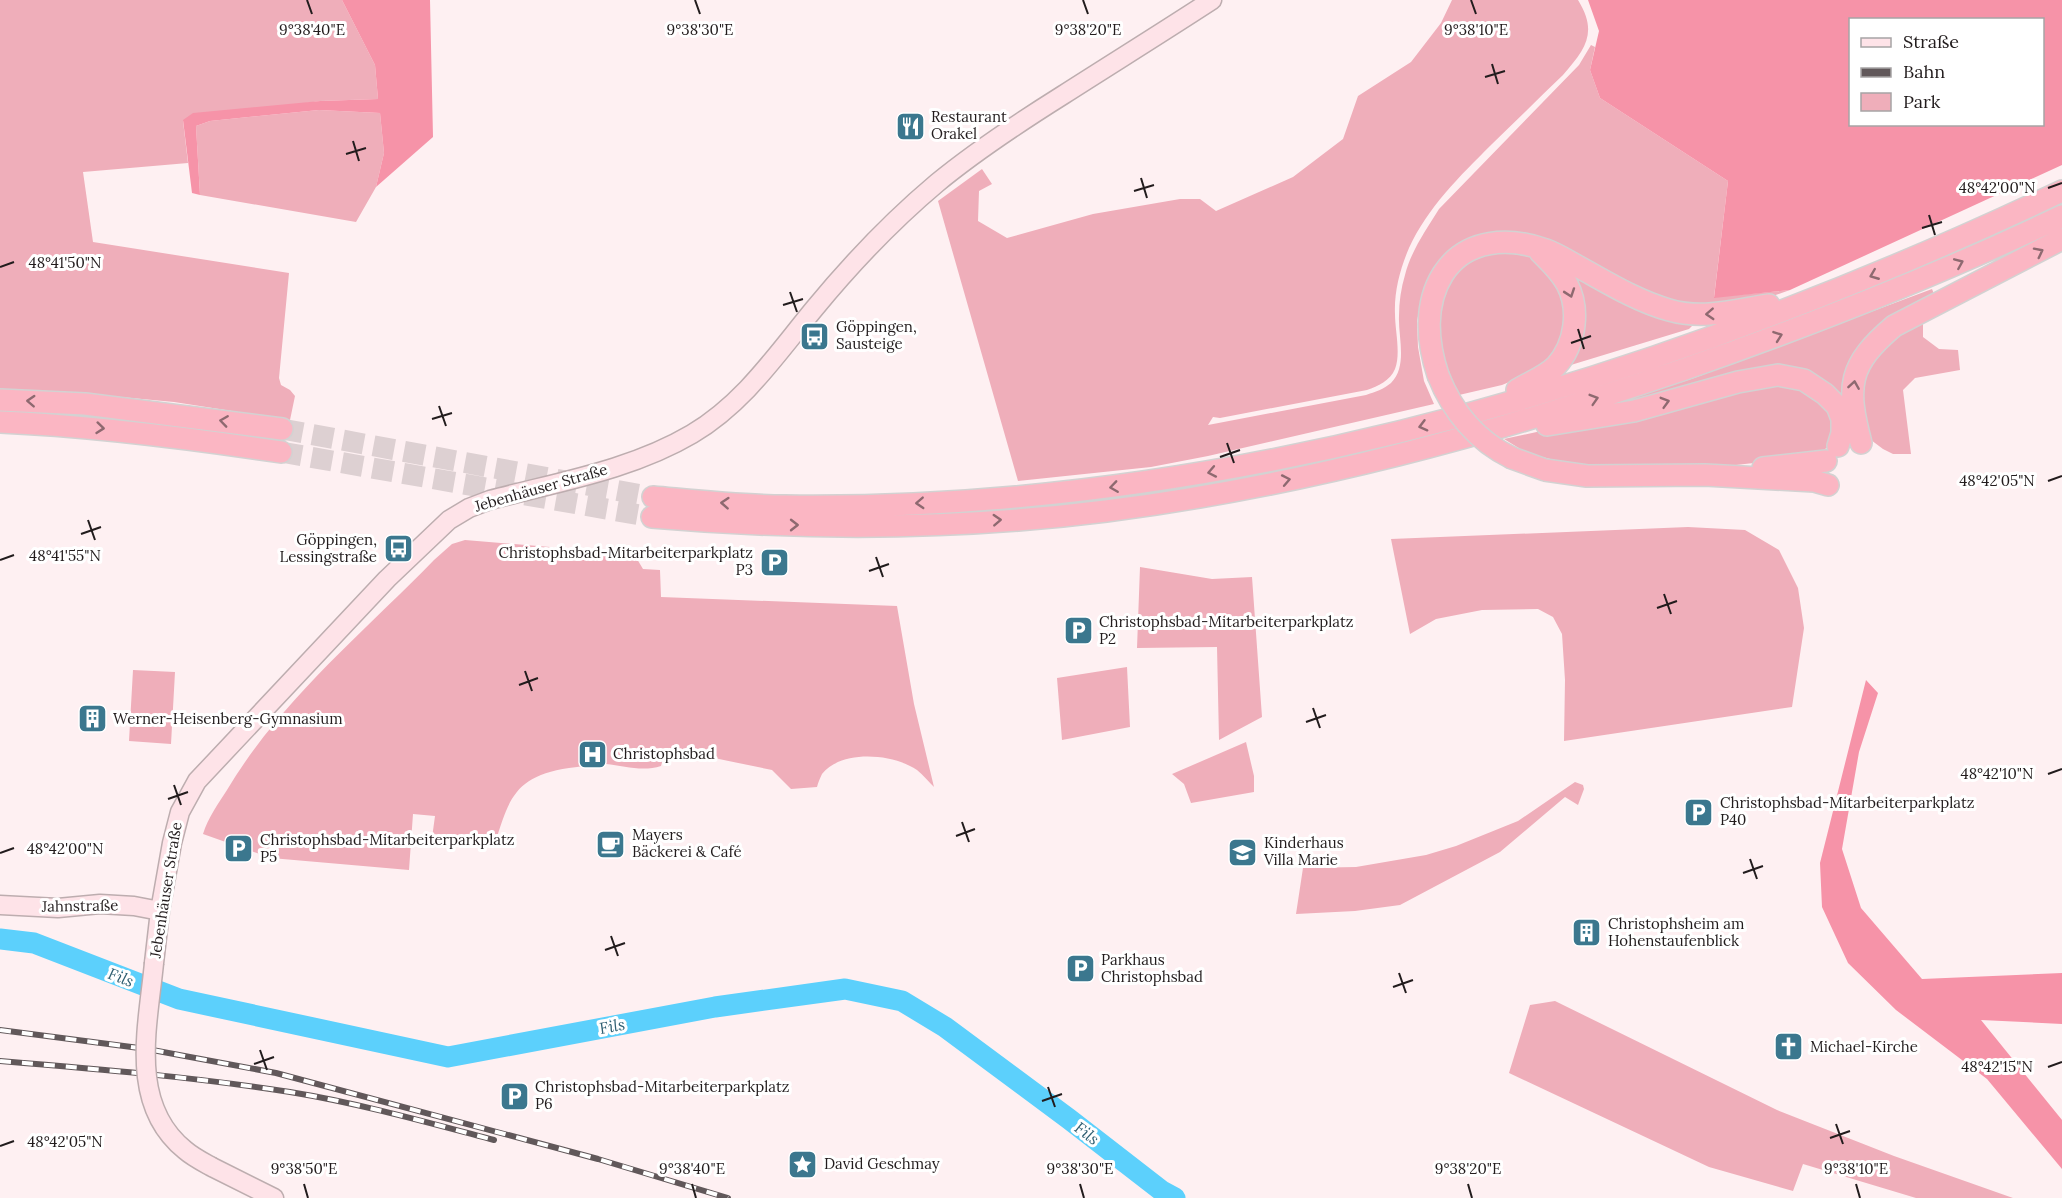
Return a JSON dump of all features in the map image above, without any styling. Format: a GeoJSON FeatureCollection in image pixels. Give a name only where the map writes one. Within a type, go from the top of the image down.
{"type":"FeatureCollection","features":[{"type":"Feature","properties":{"kind":"highway"},"geometry":{"type":"LineString","coordinates":[[2062,191],[1882,272],[1799,305],[1645,360],[1500,405],[1407,431],[1324,450],[1172,479],[1097,490],[914,503],[652,507],[787,525],[858,525],[1023,519],[1187,499],[1329,472],[1405,455],[1518,423],[1640,384],[1818,321],[1971,258],[2062,216]]}},
{"type":"Feature","properties":{"kind":"highway"},"geometry":{"type":"LineString","coordinates":[[1861,443],[1853,409],[1852,385],[1863,356],[1875,342],[1894,326],[2062,239]]}},
{"type":"Feature","properties":{"kind":"highway"},"geometry":{"type":"LineString","coordinates":[[1799,305],[1768,305],[1718,314],[1694,315],[1671,311],[1637,298],[1549,250],[1499,241],[1469,250],[1448,266],[1436,286],[1430,308],[1430,346],[1438,375],[1452,404],[1472,430],[1487,443],[1512,458],[1545,470],[1587,476],[1706,475],[1814,481],[1828,485]]}},
{"type":"Feature","properties":{"kind":"highway"},"geometry":{"type":"LineString","coordinates":[[1500,405],[1518,389],[1538,380],[1555,367],[1564,355],[1574,330],[1573,300],[1567,285],[1555,267],[1536,247]]}},
{"type":"Feature","properties":{"kind":"highway"},"geometry":{"type":"LineString","coordinates":[[1518,423],[1546,425],[1634,411],[1738,382],[1778,375],[1804,380],[1825,394],[1837,406],[1842,419],[1842,434],[1832,454],[1706,475]]}},
{"type":"Feature","properties":{"kind":"highway"},"geometry":{"type":"LineString","coordinates":[[0,400],[85,404],[282,429]]}},
{"type":"Feature","properties":{"kind":"highway"},"geometry":{"type":"LineString","coordinates":[[0,422],[81,426],[172,436],[281,452]]}},
{"type":"Feature","properties":{"kind":"main road","name":"Jebenhäuser Straße"},"geometry":{"type":"LineString","coordinates":[[274,1198],[185,1151],[160,1122],[148,1092],[144,1063],[160,910],[180,812],[197,781],[387,579],[449,520],[469,508],[490,500],[636,461],[693,434],[741,397],[840,280],[889,228],[936,184],[1018,124],[1212,0]]}},
{"type":"Feature","properties":{"kind":"main road","name":"Jahnstraße"},"geometry":{"type":"LineString","coordinates":[[0,905],[58,908],[100,904],[160,910]]}},
{"type":"Feature","properties":{"kind":"green space"},"geometry":{"type":"Polygon","coordinates":[[[0,0],[342,0],[375,65],[378,99],[320,101],[183,121],[188,163],[83,172],[93,242],[289,273],[279,378],[281,385],[295,396],[290,420],[174,402],[78,393],[0,391],[0,0]]]}},
{"type":"Feature","properties":{"kind":"green space"},"geometry":{"type":"Polygon","coordinates":[[[1452,0],[1578,0],[1587,22],[1587,40],[1578,57],[1563,75],[1456,180],[1425,219],[1409,248],[1400,272],[1395,306],[1398,356],[1395,369],[1390,377],[1367,390],[1220,418],[1213,417],[1208,425],[1366,395],[1391,383],[1401,360],[1399,311],[1402,285],[1411,258],[1424,233],[1439,209],[1579,65],[1591,45],[1595,47],[1590,70],[1600,98],[1728,181],[1714,297],[1790,290],[1764,299],[1695,310],[1496,234],[1422,296],[1417,321],[1418,347],[1424,381],[1434,404],[1151,467],[1018,481],[938,201],[982,169],[992,184],[979,191],[978,221],[1007,238],[1093,214],[1180,199],[1200,199],[1216,211],[1293,177],[1343,139],[1358,96],[1411,62],[1441,23],[1452,0]]]}},
{"type":"Feature","properties":{"kind":"green space"},"geometry":{"type":"Polygon","coordinates":[[[319,110],[380,113],[384,153],[376,187],[356,222],[200,195],[196,126],[210,121],[319,110]]]}},
{"type":"Feature","properties":{"kind":"green space"},"geometry":{"type":"Polygon","coordinates":[[[1497,250],[1534,258],[1559,284],[1567,323],[1560,344],[1545,363],[1524,376],[1502,385],[1459,395],[1448,375],[1439,345],[1437,306],[1460,266],[1476,256],[1497,250]]]}},
{"type":"Feature","properties":{"kind":"green space"},"geometry":{"type":"Polygon","coordinates":[[[1562,264],[1697,321],[1689,329],[1561,368],[1569,358],[1562,264]]]}},
{"type":"Feature","properties":{"kind":"green space"},"geometry":{"type":"Polygon","coordinates":[[[1932,289],[1934,294],[1874,333],[1847,428],[1798,373],[1602,408],[1694,378],[1932,289]]]}},
{"type":"Feature","properties":{"kind":"green space"},"geometry":{"type":"Polygon","coordinates":[[[1923,322],[1923,337],[1939,349],[1958,350],[1960,370],[1915,378],[1903,390],[1911,454],[1893,454],[1867,437],[1862,425],[1864,367],[1892,334],[1923,322]]]}},
{"type":"Feature","properties":{"kind":"green space"},"geometry":{"type":"Polygon","coordinates":[[[1781,383],[1819,395],[1837,420],[1829,446],[1816,456],[1736,465],[1639,468],[1573,465],[1527,453],[1504,439],[1744,387],[1781,383]]]}},
{"type":"Feature","properties":{"kind":"green space"},"geometry":{"type":"Polygon","coordinates":[[[1688,527],[1745,530],[1779,550],[1798,588],[1804,628],[1792,707],[1564,741],[1565,680],[1562,634],[1553,617],[1538,609],[1482,610],[1436,619],[1410,634],[1391,539],[1688,527]]]}},
{"type":"Feature","properties":{"kind":"green space"},"geometry":{"type":"Polygon","coordinates":[[[465,540],[634,554],[643,569],[660,570],[661,597],[897,606],[914,704],[934,787],[917,770],[907,765],[895,760],[868,757],[842,761],[831,766],[822,774],[817,787],[791,789],[772,770],[666,748],[661,766],[654,768],[640,769],[597,764],[551,772],[526,783],[511,801],[495,844],[432,838],[435,816],[413,814],[409,870],[271,858],[203,834],[214,811],[248,758],[297,698],[323,669],[434,560],[452,544],[465,540]]]}},
{"type":"Feature","properties":{"kind":"green space"},"geometry":{"type":"Polygon","coordinates":[[[1140,567],[1212,579],[1252,577],[1262,717],[1219,740],[1217,647],[1137,648],[1140,567]]]}},
{"type":"Feature","properties":{"kind":"green space"},"geometry":{"type":"Polygon","coordinates":[[[1127,667],[1130,727],[1062,740],[1057,678],[1127,667]]]}},
{"type":"Feature","properties":{"kind":"green space"},"geometry":{"type":"Polygon","coordinates":[[[133,670],[175,672],[171,744],[129,741],[133,670]]]}},
{"type":"Feature","properties":{"kind":"green space"},"geometry":{"type":"Polygon","coordinates":[[[1246,742],[1254,776],[1254,792],[1191,803],[1184,784],[1172,774],[1246,742]]]}},
{"type":"Feature","properties":{"kind":"green space"},"geometry":{"type":"Polygon","coordinates":[[[1575,782],[1583,785],[1584,789],[1578,805],[1565,797],[1500,852],[1400,905],[1355,911],[1296,914],[1303,868],[1356,867],[1426,855],[1456,846],[1518,821],[1575,782]]]}},
{"type":"Feature","properties":{"kind":"green space"},"geometry":{"type":"Polygon","coordinates":[[[1555,1001],[1777,1110],[1894,1156],[2013,1198],[1916,1198],[1803,1164],[1793,1191],[1709,1167],[1509,1073],[1530,1005],[1555,1001]]]}},
{"type":"Feature","properties":{"kind":"shaded area"},"geometry":{"type":"Polygon","coordinates":[[[342,0],[430,0],[433,137],[376,187],[384,153],[380,113],[319,110],[210,121],[196,126],[200,195],[192,193],[183,120],[193,113],[320,101],[378,99],[375,65],[342,0]]]}},
{"type":"Feature","properties":{"kind":"shaded area"},"geometry":{"type":"Polygon","coordinates":[[[1588,0],[2062,0],[2062,165],[1790,290],[1714,298],[1728,181],[1600,98],[1590,70],[1599,31],[1588,0]]]}},
{"type":"Feature","properties":{"kind":"shaded area"},"geometry":{"type":"Polygon","coordinates":[[[1866,680],[1878,693],[1859,752],[1842,849],[1861,908],[1922,979],[2062,973],[2062,1024],[1981,1020],[2062,1120],[2062,1169],[1987,1079],[1896,1010],[1848,963],[1822,907],[1820,863],[1866,680]]]}},
{"type":"Feature","properties":{"kind":"waterway","name":"Fils"},"geometry":{"type":"LineString","coordinates":[[0,939],[34,943],[179,999],[448,1057],[715,1007],[845,989],[902,1001],[945,1027],[1162,1191],[1175,1198]]}},
{"type":"Feature","properties":{"kind":"tunnel"},"geometry":{"type":"LineString","coordinates":[[282,429],[653,497]]}},
{"type":"Feature","properties":{"kind":"tunnel"},"geometry":{"type":"LineString","coordinates":[[281,452],[652,517]]}},
{"type":"Feature","properties":{"kind":"railway"},"geometry":{"type":"LineString","coordinates":[[0,1030],[147,1049],[276,1073],[598,1159],[728,1198]]}},
{"type":"Feature","properties":{"kind":"railway"},"geometry":{"type":"LineString","coordinates":[[0,1061],[182,1078],[316,1096],[494,1140]]}},
{"type":"Feature","properties":{"kind":"place","name":"Restaurant Orakel"},"geometry":{"type":"Point","coordinates":[910,126]}},
{"type":"Feature","properties":{"kind":"place","name":"Göppingen, Sausteige"},"geometry":{"type":"Point","coordinates":[815,336]}},
{"type":"Feature","properties":{"kind":"place","name":"Göppingen, Lessingstraße"},"geometry":{"type":"Point","coordinates":[398,549]}},
{"type":"Feature","properties":{"kind":"place","name":"Christophsbad-Mitarbeiterparkplatz P3"},"geometry":{"type":"Point","coordinates":[774,562]}},
{"type":"Feature","properties":{"kind":"place","name":"Christophsbad-Mitarbeiterparkplatz P2"},"geometry":{"type":"Point","coordinates":[1078,631]}},
{"type":"Feature","properties":{"kind":"place","name":"Werner-Heisenberg-Gymnasium"},"geometry":{"type":"Point","coordinates":[92,719]}},
{"type":"Feature","properties":{"kind":"place","name":"Christophsbad"},"geometry":{"type":"Point","coordinates":[592,754]}},
{"type":"Feature","properties":{"kind":"place","name":"Christophsbad-Mitarbeiterparkplatz P40"},"geometry":{"type":"Point","coordinates":[1699,812]}},
{"type":"Feature","properties":{"kind":"place","name":"Mayers Bäckerei & Café"},"geometry":{"type":"Point","coordinates":[611,844]}},
{"type":"Feature","properties":{"kind":"place","name":"Christophsbad-Mitarbeiterparkplatz P5"},"geometry":{"type":"Point","coordinates":[239,849]}},
{"type":"Feature","properties":{"kind":"place","name":"Kinderhaus Villa Marie"},"geometry":{"type":"Point","coordinates":[1243,852]}},
{"type":"Feature","properties":{"kind":"place","name":"Christophsheim am Hohenstaufenblick"},"geometry":{"type":"Point","coordinates":[1587,933]}},
{"type":"Feature","properties":{"kind":"place","name":"Parkhaus Christophsbad"},"geometry":{"type":"Point","coordinates":[1080,969]}},
{"type":"Feature","properties":{"kind":"place","name":"Michael-Kirche"},"geometry":{"type":"Point","coordinates":[1789,1047]}},
{"type":"Feature","properties":{"kind":"place","name":"Christophsbad-Mitarbeiterparkplatz P6"},"geometry":{"type":"Point","coordinates":[514,1096]}},
{"type":"Feature","properties":{"kind":"place","name":"David Geschmay"},"geometry":{"type":"Point","coordinates":[803,1164]}}]}
